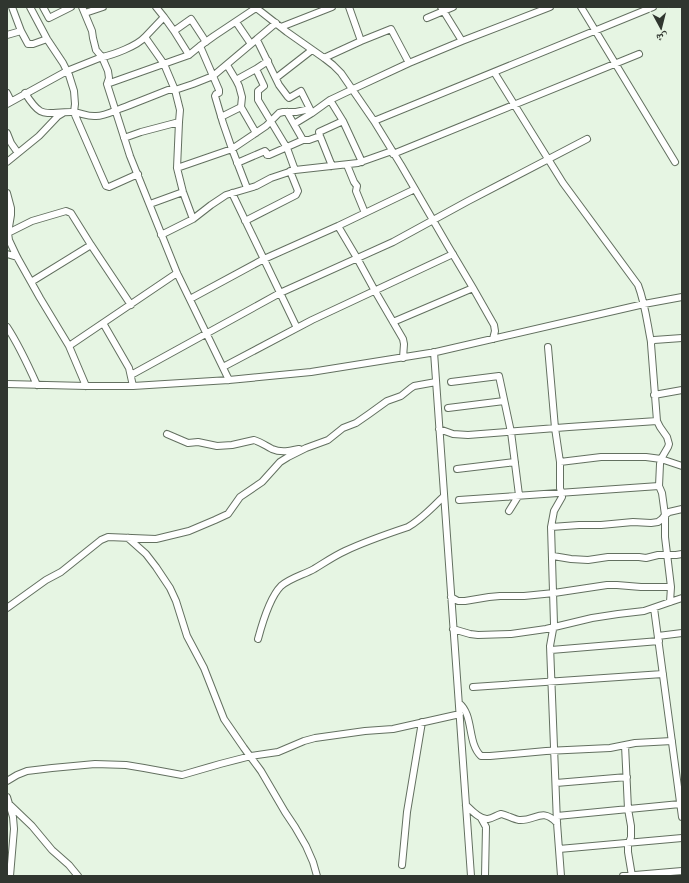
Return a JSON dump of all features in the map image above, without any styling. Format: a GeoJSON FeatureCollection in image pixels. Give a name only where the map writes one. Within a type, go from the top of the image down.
{"type":"FeatureCollection","features":[{"type":"Feature","properties":{"kind":"street"},"geometry":{"type":"LineString","coordinates":[[7,9],[12,7],[21,31],[26,41],[30,45],[47,39]]}},
{"type":"Feature","properties":{"kind":"street"},"geometry":{"type":"LineString","coordinates":[[30,7],[47,39],[67,71],[74,91],[74,112],[106,187],[138,174]]}},
{"type":"Feature","properties":{"kind":"street"},"geometry":{"type":"LineString","coordinates":[[43,7],[49,18],[71,7]]}},
{"type":"Feature","properties":{"kind":"street"},"geometry":{"type":"LineString","coordinates":[[103,7],[84,10],[92,31],[96,50],[102,57],[108,71],[108,84],[130,156],[177,273],[229,380]]}},
{"type":"Feature","properties":{"kind":"street"},"geometry":{"type":"LineString","coordinates":[[156,7],[190,55]]}},
{"type":"Feature","properties":{"kind":"street"},"geometry":{"type":"LineString","coordinates":[[25,93],[36,108],[41,112],[51,114],[74,112],[94,116],[116,111],[168,90],[175,90],[213,76],[257,40],[279,25],[332,7]]}},
{"type":"Feature","properties":{"kind":"street"},"geometry":{"type":"LineString","coordinates":[[349,7],[361,41]]}},
{"type":"Feature","properties":{"kind":"street"},"geometry":{"type":"LineString","coordinates":[[427,18],[442,9],[453,7]]}},
{"type":"Feature","properties":{"kind":"street"},"geometry":{"type":"LineString","coordinates":[[294,124],[311,111],[351,90],[462,41],[550,7]]}},
{"type":"Feature","properties":{"kind":"street"},"geometry":{"type":"LineString","coordinates":[[581,7],[675,162]]}},
{"type":"Feature","properties":{"kind":"street"},"geometry":{"type":"LineString","coordinates":[[374,121],[653,7]]}},
{"type":"Feature","properties":{"kind":"street"},"geometry":{"type":"LineString","coordinates":[[108,84],[190,55],[200,46],[258,8],[333,65],[341,74],[374,121],[473,288],[494,325],[495,331],[493,339]]}},
{"type":"Feature","properties":{"kind":"street"},"geometry":{"type":"LineString","coordinates":[[442,9],[462,41]]}},
{"type":"Feature","properties":{"kind":"street"},"geometry":{"type":"LineString","coordinates":[[7,93],[9,103],[67,71],[131,47],[141,41],[164,17]]}},
{"type":"Feature","properties":{"kind":"street"},"geometry":{"type":"LineString","coordinates":[[174,31],[191,19],[206,42]]}},
{"type":"Feature","properties":{"kind":"street"},"geometry":{"type":"LineString","coordinates":[[236,22],[252,44]]}},
{"type":"Feature","properties":{"kind":"street"},"geometry":{"type":"LineString","coordinates":[[324,58],[391,29],[409,64]]}},
{"type":"Feature","properties":{"kind":"street"},"geometry":{"type":"LineString","coordinates":[[7,35],[21,31]]}},
{"type":"Feature","properties":{"kind":"street"},"geometry":{"type":"LineString","coordinates":[[144,37],[164,64],[175,90],[180,110],[177,168],[183,192],[193,219]]}},
{"type":"Feature","properties":{"kind":"street"},"geometry":{"type":"LineString","coordinates":[[257,40],[279,86],[288,98],[301,91],[311,111]]}},
{"type":"Feature","properties":{"kind":"street"},"geometry":{"type":"LineString","coordinates":[[200,46],[219,92],[215,96],[221,117],[237,163],[248,188]]}},
{"type":"Feature","properties":{"kind":"street"},"geometry":{"type":"LineString","coordinates":[[276,78],[312,50]]}},
{"type":"Feature","properties":{"kind":"street"},"geometry":{"type":"LineString","coordinates":[[161,235],[193,219],[226,195],[256,186],[271,178],[293,171],[347,165],[393,152],[639,54]]}},
{"type":"Feature","properties":{"kind":"street"},"geometry":{"type":"LineString","coordinates":[[236,80],[268,61]]}},
{"type":"Feature","properties":{"kind":"street"},"geometry":{"type":"LineString","coordinates":[[227,65],[241,92],[242,107],[256,133]]}},
{"type":"Feature","properties":{"kind":"street"},"geometry":{"type":"LineString","coordinates":[[245,220],[296,196],[298,191],[287,148],[258,98],[258,90],[264,86],[256,69]]}},
{"type":"Feature","properties":{"kind":"street"},"geometry":{"type":"LineString","coordinates":[[494,72],[563,182],[638,285],[647,317],[651,342],[657,421],[667,437],[669,444],[661,459],[659,468],[659,486],[662,493],[665,515],[665,537],[671,587],[670,602]]}},
{"type":"Feature","properties":{"kind":"street"},"geometry":{"type":"LineString","coordinates":[[330,100],[343,121],[362,162]]}},
{"type":"Feature","properties":{"kind":"street"},"geometry":{"type":"LineString","coordinates":[[221,117],[242,107]]}},
{"type":"Feature","properties":{"kind":"street"},"geometry":{"type":"LineString","coordinates":[[177,168],[232,149],[266,126],[280,114],[287,112],[311,111]]}},
{"type":"Feature","properties":{"kind":"street"},"geometry":{"type":"LineString","coordinates":[[7,162],[39,136],[58,116],[65,112]]}},
{"type":"Feature","properties":{"kind":"street"},"geometry":{"type":"LineString","coordinates":[[287,112],[303,140]]}},
{"type":"Feature","properties":{"kind":"street"},"geometry":{"type":"LineString","coordinates":[[332,166],[319,132],[343,121]]}},
{"type":"Feature","properties":{"kind":"street"},"geometry":{"type":"LineString","coordinates":[[124,138],[179,122]]}},
{"type":"Feature","properties":{"kind":"street"},"geometry":{"type":"LineString","coordinates":[[7,133],[11,143],[18,153]]}},
{"type":"Feature","properties":{"kind":"street"},"geometry":{"type":"LineString","coordinates":[[237,163],[265,151],[267,155],[269,155],[303,140],[309,140],[320,136]]}},
{"type":"Feature","properties":{"kind":"street"},"geometry":{"type":"LineString","coordinates":[[131,375],[280,293],[393,242],[587,139]]}},
{"type":"Feature","properties":{"kind":"street"},"geometry":{"type":"LineString","coordinates":[[347,165],[357,186],[356,191],[365,213]]}},
{"type":"Feature","properties":{"kind":"street"},"geometry":{"type":"LineString","coordinates":[[190,299],[264,259],[338,226],[415,188]]}},
{"type":"Feature","properties":{"kind":"street"},"geometry":{"type":"LineString","coordinates":[[150,204],[183,192]]}},
{"type":"Feature","properties":{"kind":"street"},"geometry":{"type":"LineString","coordinates":[[7,193],[11,215],[8,232],[9,240],[31,282],[69,346],[86,386]]}},
{"type":"Feature","properties":{"kind":"street"},"geometry":{"type":"LineString","coordinates":[[232,193],[297,328]]}},
{"type":"Feature","properties":{"kind":"street"},"geometry":{"type":"LineString","coordinates":[[8,232],[32,221],[66,211],[71,213],[130,305]]}},
{"type":"Feature","properties":{"kind":"street"},"geometry":{"type":"LineString","coordinates":[[338,226],[403,339],[403,358]]}},
{"type":"Feature","properties":{"kind":"street"},"geometry":{"type":"LineString","coordinates":[[31,282],[91,245]]}},
{"type":"Feature","properties":{"kind":"street"},"geometry":{"type":"LineString","coordinates":[[7,254],[17,257]]}},
{"type":"Feature","properties":{"kind":"street"},"geometry":{"type":"LineString","coordinates":[[223,367],[297,328],[453,254]]}},
{"type":"Feature","properties":{"kind":"street"},"geometry":{"type":"LineString","coordinates":[[69,346],[177,273]]}},
{"type":"Feature","properties":{"kind":"street"},"geometry":{"type":"LineString","coordinates":[[393,322],[473,288]]}},
{"type":"Feature","properties":{"kind":"street"},"geometry":{"type":"LineString","coordinates":[[7,384],[133,386],[229,380],[311,372],[434,352],[644,304],[682,297]]}},
{"type":"Feature","properties":{"kind":"street"},"geometry":{"type":"LineString","coordinates":[[103,323],[129,368],[133,386]]}},
{"type":"Feature","properties":{"kind":"street"},"geometry":{"type":"LineString","coordinates":[[7,327],[26,360],[37,385]]}},
{"type":"Feature","properties":{"kind":"street"},"geometry":{"type":"LineString","coordinates":[[651,342],[654,340],[682,338]]}},
{"type":"Feature","properties":{"kind":"street"},"geometry":{"type":"LineString","coordinates":[[548,347],[555,428],[560,462],[560,488],[562,497],[554,511],[551,527],[554,593],[554,628],[551,639],[553,728],[561,876]]}},
{"type":"Feature","properties":{"kind":"street"},"geometry":{"type":"LineString","coordinates":[[434,352],[471,876]]}},
{"type":"Feature","properties":{"kind":"street"},"geometry":{"type":"LineString","coordinates":[[451,382],[499,376],[511,432],[519,495],[509,511]]}},
{"type":"Feature","properties":{"kind":"street"},"geometry":{"type":"LineString","coordinates":[[7,608],[46,580],[61,572],[101,540],[108,537],[156,539],[189,531],[222,517],[230,511],[240,497],[262,482],[280,462],[306,448],[328,440],[343,428],[356,423],[387,401],[401,396],[414,386],[436,382]]}},
{"type":"Feature","properties":{"kind":"street"},"geometry":{"type":"LineString","coordinates":[[654,395],[682,390]]}},
{"type":"Feature","properties":{"kind":"street"},"geometry":{"type":"LineString","coordinates":[[448,408],[504,402]]}},
{"type":"Feature","properties":{"kind":"street"},"geometry":{"type":"LineString","coordinates":[[440,430],[453,434],[468,435],[657,421]]}},
{"type":"Feature","properties":{"kind":"street"},"geometry":{"type":"LineString","coordinates":[[167,434],[188,443],[198,442],[217,446],[227,446],[254,440],[279,451],[306,448]]}},
{"type":"Feature","properties":{"kind":"street"},"geometry":{"type":"LineString","coordinates":[[560,462],[601,457],[646,457],[661,459],[682,466]]}},
{"type":"Feature","properties":{"kind":"street"},"geometry":{"type":"LineString","coordinates":[[457,469],[515,462]]}},
{"type":"Feature","properties":{"kind":"street"},"geometry":{"type":"LineString","coordinates":[[459,500],[659,486]]}},
{"type":"Feature","properties":{"kind":"street"},"geometry":{"type":"LineString","coordinates":[[258,639],[267,613],[281,586],[344,551],[413,524],[431,510],[444,496]]}},
{"type":"Feature","properties":{"kind":"street"},"geometry":{"type":"LineString","coordinates":[[551,527],[633,522],[651,523],[658,522],[672,511],[682,510]]}},
{"type":"Feature","properties":{"kind":"street"},"geometry":{"type":"LineString","coordinates":[[128,538],[146,554],[168,584],[176,601],[187,636],[204,668],[226,723],[261,770],[306,846],[317,876]]}},
{"type":"Feature","properties":{"kind":"street"},"geometry":{"type":"LineString","coordinates":[[552,556],[588,560],[608,557],[646,558],[658,554],[682,554]]}},
{"type":"Feature","properties":{"kind":"street"},"geometry":{"type":"LineString","coordinates":[[451,597],[458,601],[465,601],[500,596],[524,596],[554,593],[617,585],[671,587]]}},
{"type":"Feature","properties":{"kind":"street"},"geometry":{"type":"LineString","coordinates":[[454,629],[478,635],[511,634],[554,628],[592,618],[639,612],[682,598]]}},
{"type":"Feature","properties":{"kind":"street"},"geometry":{"type":"LineString","coordinates":[[654,608],[682,817]]}},
{"type":"Feature","properties":{"kind":"street"},"geometry":{"type":"LineString","coordinates":[[551,650],[658,638],[682,633]]}},
{"type":"Feature","properties":{"kind":"street"},"geometry":{"type":"LineString","coordinates":[[473,687],[663,674]]}},
{"type":"Feature","properties":{"kind":"street"},"geometry":{"type":"LineString","coordinates":[[459,703],[466,715],[476,749],[481,756],[610,748],[625,745],[672,741]]}},
{"type":"Feature","properties":{"kind":"street"},"geometry":{"type":"LineString","coordinates":[[7,781],[27,771],[95,764],[126,765],[182,775],[251,756],[278,752],[315,738],[365,730],[393,729],[460,714]]}},
{"type":"Feature","properties":{"kind":"street"},"geometry":{"type":"LineString","coordinates":[[402,865],[407,812],[422,722]]}},
{"type":"Feature","properties":{"kind":"street"},"geometry":{"type":"LineString","coordinates":[[625,745],[628,809],[631,826],[631,837],[628,852],[632,876]]}},
{"type":"Feature","properties":{"kind":"street"},"geometry":{"type":"LineString","coordinates":[[556,783],[627,777]]}},
{"type":"Feature","properties":{"kind":"street"},"geometry":{"type":"LineString","coordinates":[[8,800],[13,817],[14,829],[10,876]]}},
{"type":"Feature","properties":{"kind":"street"},"geometry":{"type":"LineString","coordinates":[[8,800],[52,850],[69,865],[78,876]]}},
{"type":"Feature","properties":{"kind":"street"},"geometry":{"type":"LineString","coordinates":[[481,818],[487,819],[503,814],[521,820],[545,815],[557,820],[628,809],[680,804]]}},
{"type":"Feature","properties":{"kind":"street"},"geometry":{"type":"LineString","coordinates":[[466,805],[481,818],[486,827],[485,876]]}},
{"type":"Feature","properties":{"kind":"street"},"geometry":{"type":"LineString","coordinates":[[559,849],[682,838]]}},
{"type":"Feature","properties":{"kind":"street"},"geometry":{"type":"LineString","coordinates":[[623,876],[682,871]]}}]}
